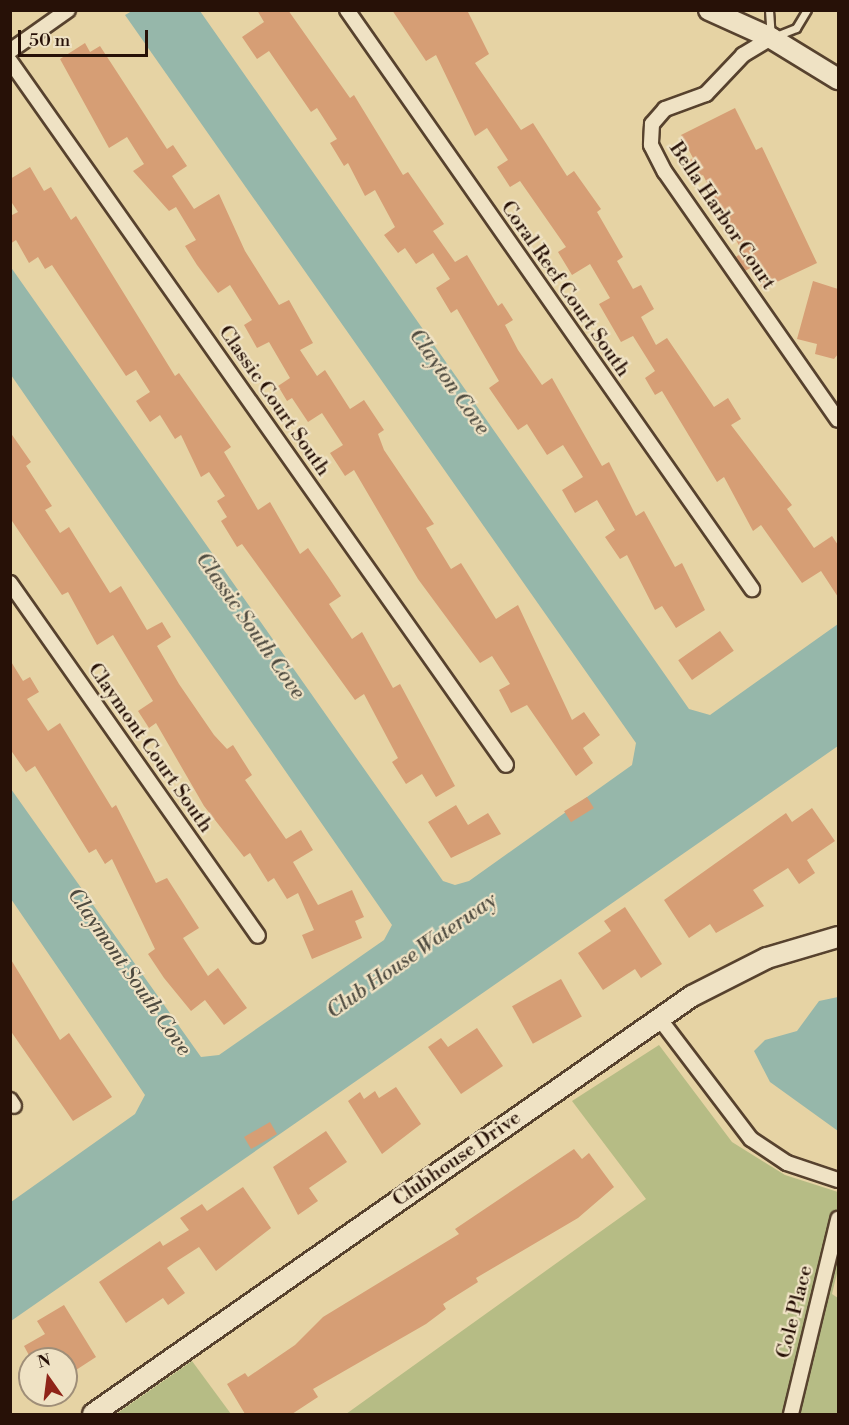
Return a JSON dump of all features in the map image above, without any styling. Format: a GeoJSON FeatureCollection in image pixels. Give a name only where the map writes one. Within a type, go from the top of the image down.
{"type":"FeatureCollection","features":[{"type":"Feature","properties":{"kind":"street"},"geometry":{"type":"LineString","coordinates":[[10,51],[68,10]]}},
{"type":"Feature","properties":{"kind":"street","name":"Coral Reef Court South"},"geometry":{"type":"LineString","coordinates":[[347,10],[752,589]]}},
{"type":"Feature","properties":{"kind":"street"},"geometry":{"type":"LineString","coordinates":[[709,10],[771,38],[838,79]]}},
{"type":"Feature","properties":{"kind":"street","name":"Bella Harbor Court"},"geometry":{"type":"LineString","coordinates":[[771,38],[743,55],[706,93],[664,109],[652,124],[651,144],[665,172],[838,420]]}},
{"type":"Feature","properties":{"kind":"street","name":"Classic Court South"},"geometry":{"type":"LineString","coordinates":[[10,61],[506,765]]}},
{"type":"Feature","properties":{"kind":"street","name":"Claymont Court South"},"geometry":{"type":"LineString","coordinates":[[10,583],[258,936]]}},
{"type":"Feature","properties":{"kind":"street","name":"Clubhouse Drive"},"geometry":{"type":"LineString","coordinates":[[93,1414],[658,1018],[742,968],[838,938]]}},
{"type":"Feature","properties":{"kind":"street"},"geometry":{"type":"LineString","coordinates":[[658,1018],[751,1139],[788,1163],[838,1180]]}},
{"type":"Feature","properties":{"kind":"street","name":"Cole Place"},"geometry":{"type":"LineString","coordinates":[[790,1414],[838,1219]]}},
{"type":"Feature","properties":{"kind":"lane"},"geometry":{"type":"LineString","coordinates":[[769,10],[771,38],[796,28],[807,10]]}},
{"type":"Feature","properties":{"kind":"green space"},"geometry":{"type":"Polygon","coordinates":[[[659,1045],[732,1142],[785,1175],[838,1192],[838,1269],[832,1294],[838,1298],[838,1414],[346,1414],[646,1199],[572,1101],[659,1045]]]}},
{"type":"Feature","properties":{"kind":"green space"},"geometry":{"type":"Polygon","coordinates":[[[192,1361],[231,1414],[116,1414],[192,1361]]]}},
{"type":"Feature","properties":{"kind":"water"},"geometry":{"type":"Polygon","coordinates":[[[132,11],[200,11],[689,709],[710,715],[838,624],[838,746],[11,1321],[11,1202],[135,1114],[145,1095],[11,899],[11,789],[201,1057],[219,1055],[384,940],[392,925],[11,375],[10,266],[443,881],[455,885],[469,881],[632,765],[636,743],[125,15],[132,11]]]}},
{"type":"Feature","properties":{"kind":"water"},"geometry":{"type":"Polygon","coordinates":[[[838,997],[838,1131],[770,1082],[754,1051],[765,1040],[797,1031],[819,1001],[838,997]]]}},
{"type":"Feature","properties":{"kind":"building"},"geometry":{"type":"Polygon","coordinates":[[[257,10],[288,10],[350,98],[354,95],[403,175],[408,172],[444,224],[433,231],[455,262],[467,255],[498,306],[502,303],[513,320],[505,325],[518,350],[542,385],[552,378],[602,466],[609,462],[636,516],[644,511],[675,567],[682,563],[705,610],[676,628],[662,606],[655,610],[627,555],[620,559],[605,537],[615,530],[597,500],[575,513],[562,490],[583,477],[563,445],[547,455],[527,424],[518,430],[489,388],[499,381],[457,309],[451,313],[436,288],[450,279],[433,253],[416,264],[405,248],[398,253],[384,235],[395,227],[375,190],[365,196],[348,163],[344,166],[330,143],[337,139],[317,108],[311,112],[269,51],[257,59],[242,37],[264,22],[257,10]]]}},
{"type":"Feature","properties":{"kind":"building"},"geometry":{"type":"Polygon","coordinates":[[[392,10],[467,10],[489,54],[475,63],[521,130],[533,123],[567,176],[574,171],[601,209],[597,212],[623,257],[617,261],[633,289],[641,285],[654,309],[641,317],[656,345],[667,338],[714,407],[728,398],[741,419],[731,425],[792,505],[787,509],[814,548],[832,536],[838,545],[838,597],[821,571],[802,583],[761,525],[753,531],[724,477],[717,482],[662,391],[655,395],[645,378],[655,371],[633,336],[621,342],[599,304],[610,298],[590,264],[572,275],[558,252],[566,247],[520,181],[510,187],[497,167],[508,160],[487,128],[475,136],[436,55],[426,61],[392,10]]]}},
{"type":"Feature","properties":{"kind":"building"},"geometry":{"type":"Polygon","coordinates":[[[85,43],[90,52],[100,46],[167,149],[173,145],[187,166],[172,176],[194,209],[219,194],[245,251],[279,305],[289,300],[313,343],[300,350],[317,376],[325,370],[350,409],[364,400],[384,430],[378,434],[384,450],[434,524],[426,528],[451,569],[461,563],[496,619],[518,605],[572,720],[584,712],[600,735],[583,748],[593,763],[576,776],[527,705],[511,713],[499,690],[510,684],[492,656],[480,663],[418,579],[354,470],[345,476],[330,453],[343,445],[322,413],[308,422],[292,398],[287,401],[278,386],[290,378],[269,342],[257,348],[244,325],[252,320],[230,285],[218,293],[197,265],[185,246],[196,240],[176,207],[169,211],[133,171],[144,164],[127,137],[109,148],[60,59],[85,43]]]}},
{"type":"Feature","properties":{"kind":"building"},"geometry":{"type":"Polygon","coordinates":[[[735,108],[756,150],[762,147],[817,263],[762,289],[752,267],[745,271],[736,257],[742,252],[726,219],[720,222],[714,210],[719,207],[703,175],[694,179],[685,162],[693,158],[681,135],[735,108]]]}},
{"type":"Feature","properties":{"kind":"building"},"geometry":{"type":"Polygon","coordinates":[[[30,167],[44,191],[51,187],[71,220],[76,216],[175,376],[179,373],[231,447],[224,452],[258,510],[270,502],[300,554],[308,548],[329,578],[341,596],[329,604],[352,639],[362,632],[393,688],[400,684],[455,786],[436,797],[422,774],[406,784],[392,762],[398,758],[364,694],[355,700],[242,544],[237,547],[221,521],[227,517],[217,501],[225,496],[209,472],[201,477],[181,435],[175,439],[160,415],[150,422],[136,401],[150,392],[136,370],[126,376],[52,265],[45,269],[38,257],[29,263],[16,240],[10,244],[10,216],[18,212],[10,200],[10,179],[30,167]]]}},
{"type":"Feature","properties":{"kind":"building"},"geometry":{"type":"Polygon","coordinates":[[[813,281],[838,289],[838,354],[834,359],[815,354],[817,344],[797,339],[813,281]]]}},
{"type":"Feature","properties":{"kind":"building"},"geometry":{"type":"Polygon","coordinates":[[[10,432],[31,462],[26,466],[52,506],[45,510],[60,533],[69,527],[110,593],[121,586],[147,630],[162,622],[171,637],[157,646],[179,684],[214,735],[227,749],[233,745],[252,775],[245,780],[286,839],[301,830],[313,850],[293,862],[318,905],[352,890],[364,917],[355,921],[362,938],[312,959],[302,935],[314,930],[298,893],[287,899],[274,878],[268,882],[250,853],[244,857],[204,806],[156,723],[149,728],[138,711],[153,701],[113,635],[97,645],[68,592],[62,595],[10,518],[10,432]]]}},
{"type":"Feature","properties":{"kind":"building"},"geometry":{"type":"Polygon","coordinates":[[[720,631],[734,651],[692,680],[678,660],[720,631]]]}},
{"type":"Feature","properties":{"kind":"building"},"geometry":{"type":"Polygon","coordinates":[[[10,660],[23,681],[30,677],[39,692],[27,699],[48,731],[60,723],[112,808],[116,805],[156,883],[167,878],[199,928],[183,938],[208,976],[218,968],[247,1008],[224,1025],[205,1000],[191,1011],[164,978],[148,954],[155,949],[112,859],[105,864],[96,849],[89,853],[35,766],[26,772],[10,749],[10,660]]]}},
{"type":"Feature","properties":{"kind":"building"},"geometry":{"type":"Polygon","coordinates":[[[587,797],[594,808],[571,822],[564,811],[587,797]]]}},
{"type":"Feature","properties":{"kind":"building"},"geometry":{"type":"Polygon","coordinates":[[[456,805],[468,825],[488,813],[501,834],[451,858],[428,822],[456,805]]]}},
{"type":"Feature","properties":{"kind":"building"},"geometry":{"type":"Polygon","coordinates":[[[812,808],[835,841],[807,860],[815,873],[799,884],[788,868],[753,890],[764,906],[716,933],[710,924],[689,938],[664,900],[786,813],[792,822],[812,808]]]}},
{"type":"Feature","properties":{"kind":"building"},"geometry":{"type":"Polygon","coordinates":[[[625,907],[662,964],[641,978],[635,969],[603,990],[578,953],[611,931],[604,921],[625,907]]]}},
{"type":"Feature","properties":{"kind":"building"},"geometry":{"type":"Polygon","coordinates":[[[10,958],[60,1040],[69,1033],[112,1097],[73,1121],[10,1030],[10,958]]]}},
{"type":"Feature","properties":{"kind":"building"},"geometry":{"type":"Polygon","coordinates":[[[561,979],[582,1017],[533,1044],[512,1006],[561,979]]]}},
{"type":"Feature","properties":{"kind":"building"},"geometry":{"type":"Polygon","coordinates":[[[477,1028],[503,1066],[461,1094],[428,1047],[441,1038],[448,1047],[477,1028]]]}},
{"type":"Feature","properties":{"kind":"building"},"geometry":{"type":"Polygon","coordinates":[[[396,1087],[421,1124],[382,1154],[348,1101],[360,1092],[364,1099],[375,1091],[379,1098],[396,1087]]]}},
{"type":"Feature","properties":{"kind":"building"},"geometry":{"type":"Polygon","coordinates":[[[270,1122],[277,1134],[251,1149],[244,1137],[270,1122]]]}},
{"type":"Feature","properties":{"kind":"building"},"geometry":{"type":"Polygon","coordinates":[[[326,1131],[347,1162],[309,1188],[318,1201],[298,1215],[273,1167],[326,1131]]]}},
{"type":"Feature","properties":{"kind":"building"},"geometry":{"type":"Polygon","coordinates":[[[574,1149],[582,1159],[589,1153],[614,1187],[578,1218],[476,1278],[478,1282],[443,1304],[446,1309],[426,1324],[313,1389],[318,1397],[292,1414],[245,1414],[227,1384],[245,1373],[248,1377],[295,1345],[323,1317],[459,1234],[455,1229],[574,1149]]]}},
{"type":"Feature","properties":{"kind":"building"},"geometry":{"type":"Polygon","coordinates":[[[243,1187],[271,1228],[216,1271],[199,1247],[174,1263],[167,1268],[185,1293],[168,1305],[163,1298],[126,1323],[99,1282],[160,1241],[163,1246],[189,1230],[180,1218],[202,1204],[207,1211],[243,1187]]]}},
{"type":"Feature","properties":{"kind":"building"},"geometry":{"type":"Polygon","coordinates":[[[64,1305],[96,1357],[78,1369],[78,1347],[25,1347],[45,1334],[37,1321],[64,1305]]]}},
{"type":"Feature","properties":{"kind":"water label","name":"Clayton Cove"},"geometry":{"type":"Point","coordinates":[449,382]}},
{"type":"Feature","properties":{"kind":"water label","name":"Classic South Cove"},"geometry":{"type":"Point","coordinates":[250,626]}},
{"type":"Feature","properties":{"kind":"water label","name":"Club House Waterway"},"geometry":{"type":"Point","coordinates":[412,956]}},
{"type":"Feature","properties":{"kind":"water label","name":"Claymont South Cove"},"geometry":{"type":"Point","coordinates":[129,972]}}]}
